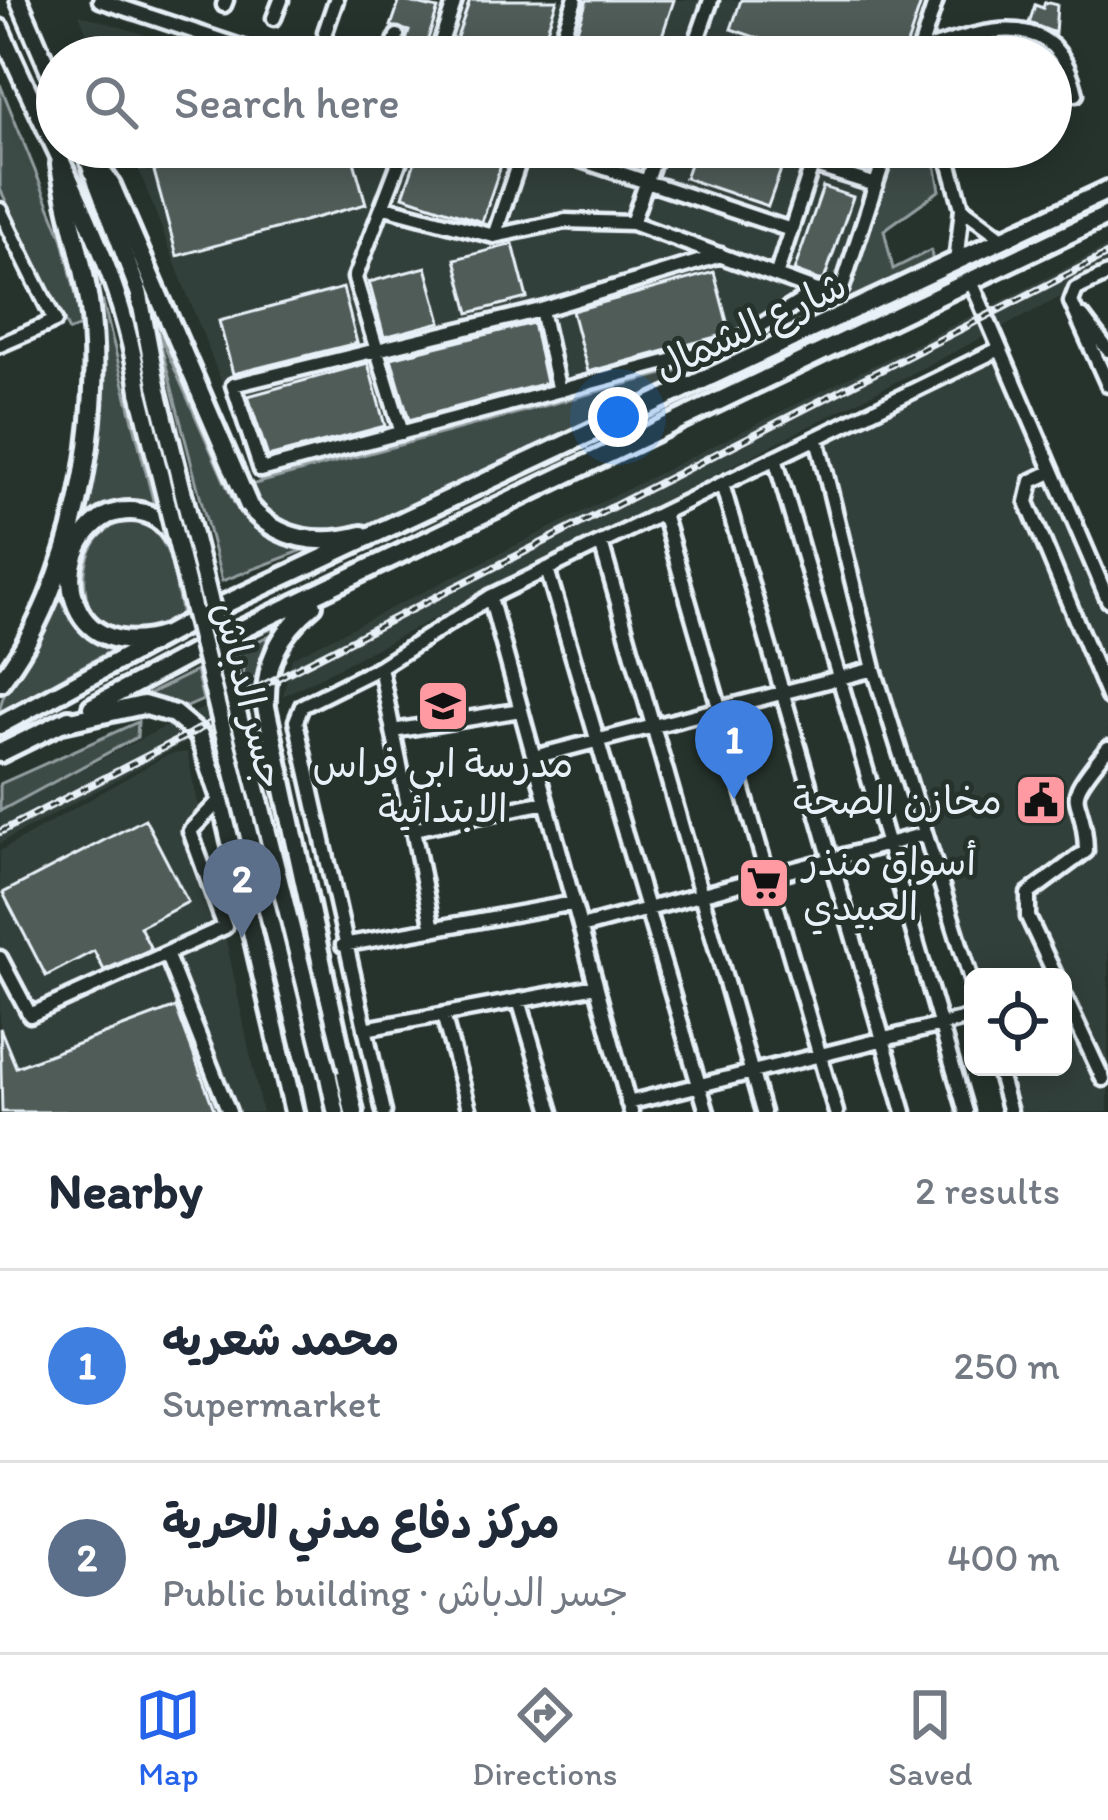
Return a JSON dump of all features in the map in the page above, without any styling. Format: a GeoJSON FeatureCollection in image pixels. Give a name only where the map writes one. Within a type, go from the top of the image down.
{"type":"FeatureCollection","features":[{"type":"Feature","properties":{"kind":"highway"},"geometry":{"type":"LineString","coordinates":[[0,682],[31,635],[52,579],[75,509],[89,436],[92,323],[60,168]]}},
{"type":"Feature","properties":{"kind":"highway"},"geometry":{"type":"LineString","coordinates":[[99,168],[111,185],[230,471],[257,515],[286,534],[321,541],[415,520]]}},
{"type":"Feature","properties":{"kind":"highway","name":"شارع الشمال"},"geometry":{"type":"LineString","coordinates":[[223,605],[415,520],[1108,190]]}},
{"type":"Feature","properties":{"kind":"highway","name":"شارع الشمال"},"geometry":{"type":"LineString","coordinates":[[230,635],[1108,214]]}},
{"type":"Feature","properties":{"kind":"highway"},"geometry":{"type":"LineString","coordinates":[[165,635],[117,641],[83,621],[73,582],[83,544],[100,519],[140,511],[163,521],[177,540]]}},
{"type":"Feature","properties":{"kind":"highway"},"geometry":{"type":"LineString","coordinates":[[338,586],[281,638],[268,668],[265,694],[354,1112]]}},
{"type":"Feature","properties":{"kind":"highway"},"geometry":{"type":"LineString","coordinates":[[0,725],[188,623]]}},
{"type":"Feature","properties":{"kind":"highway"},"geometry":{"type":"LineString","coordinates":[[0,753],[195,652]]}},
{"type":"Feature","properties":{"kind":"highway"},"geometry":{"type":"LineString","coordinates":[[62,723],[136,705],[174,714],[205,745],[294,1112]]}},
{"type":"Feature","properties":{"kind":"main road"},"geometry":{"type":"LineString","coordinates":[[19,0],[36,40]]}},
{"type":"Feature","properties":{"kind":"main road"},"geometry":{"type":"LineString","coordinates":[[0,28],[36,110]]}},
{"type":"Feature","properties":{"kind":"main road"},"geometry":{"type":"LineString","coordinates":[[62,168],[100,237],[149,391]]}},
{"type":"Feature","properties":{"kind":"main road"},"geometry":{"type":"LineString","coordinates":[[92,168],[139,293],[149,391]]}},
{"type":"Feature","properties":{"kind":"main road","name":"جسر الدباش"},"geometry":{"type":"LineString","coordinates":[[149,391],[177,540],[316,1112]]}},
{"type":"Feature","properties":{"kind":"main road","name":"جسر الدباش"},"geometry":{"type":"LineString","coordinates":[[149,391],[336,1112]]}},
{"type":"Feature","properties":{"kind":"street"},"geometry":{"type":"LineString","coordinates":[[100,0],[208,36]]}},
{"type":"Feature","properties":{"kind":"street"},"geometry":{"type":"LineString","coordinates":[[274,18],[281,0]]}},
{"type":"Feature","properties":{"kind":"street"},"geometry":{"type":"LineString","coordinates":[[325,32],[336,0]]}},
{"type":"Feature","properties":{"kind":"street"},"geometry":{"type":"LineString","coordinates":[[443,36],[455,0]]}},
{"type":"Feature","properties":{"kind":"street"},"geometry":{"type":"LineString","coordinates":[[562,36],[575,0]]}},
{"type":"Feature","properties":{"kind":"street"},"geometry":{"type":"LineString","coordinates":[[698,36],[711,0]]}},
{"type":"Feature","properties":{"kind":"street"},"geometry":{"type":"LineString","coordinates":[[925,36],[937,0]]}},
{"type":"Feature","properties":{"kind":"street"},"geometry":{"type":"LineString","coordinates":[[970,36],[989,29],[1024,31],[1031,36]]}},
{"type":"Feature","properties":{"kind":"street"},"geometry":{"type":"LineString","coordinates":[[1072,82],[1076,94]]}},
{"type":"Feature","properties":{"kind":"street"},"geometry":{"type":"LineString","coordinates":[[398,168],[355,278],[402,434]]}},
{"type":"Feature","properties":{"kind":"street"},"geometry":{"type":"LineString","coordinates":[[494,236],[517,168]]}},
{"type":"Feature","properties":{"kind":"street"},"geometry":{"type":"LineString","coordinates":[[609,168],[791,230]]}},
{"type":"Feature","properties":{"kind":"street"},"geometry":{"type":"LineString","coordinates":[[632,223],[651,168]]}},
{"type":"Feature","properties":{"kind":"street"},"geometry":{"type":"LineString","coordinates":[[776,276],[811,168]]}},
{"type":"Feature","properties":{"kind":"street"},"geometry":{"type":"LineString","coordinates":[[822,168],[876,185]]}},
{"type":"Feature","properties":{"kind":"street"},"geometry":{"type":"LineString","coordinates":[[721,255],[542,310],[233,385],[261,470],[558,387],[730,345],[817,291],[842,288],[881,168]]}},
{"type":"Feature","properties":{"kind":"street"},"geometry":{"type":"LineString","coordinates":[[951,168],[962,208],[956,264]]}},
{"type":"Feature","properties":{"kind":"street"},"geometry":{"type":"LineString","coordinates":[[385,207],[494,236],[565,221],[632,223],[817,291]]}},
{"type":"Feature","properties":{"kind":"street"},"geometry":{"type":"LineString","coordinates":[[962,208],[1006,240]]}},
{"type":"Feature","properties":{"kind":"street"},"geometry":{"type":"LineString","coordinates":[[0,210],[55,321],[0,345]]}},
{"type":"Feature","properties":{"kind":"street"},"geometry":{"type":"LineString","coordinates":[[1108,274],[1076,289],[1071,302],[1108,385]]}},
{"type":"Feature","properties":{"kind":"street"},"geometry":{"type":"LineString","coordinates":[[971,281],[1107,597]]}},
{"type":"Feature","properties":{"kind":"street"},"geometry":{"type":"LineString","coordinates":[[1071,302],[1108,350]]}},
{"type":"Feature","properties":{"kind":"street"},"geometry":{"type":"LineString","coordinates":[[542,310],[558,387]]}},
{"type":"Feature","properties":{"kind":"street"},"geometry":{"type":"LineString","coordinates":[[384,1112],[296,721],[302,706],[380,667],[490,597],[999,349]]}},
{"type":"Feature","properties":{"kind":"street"},"geometry":{"type":"LineString","coordinates":[[818,438],[874,669],[967,968]]}},
{"type":"Feature","properties":{"kind":"street"},"geometry":{"type":"LineString","coordinates":[[775,458],[966,1112]]}},
{"type":"Feature","properties":{"kind":"street"},"geometry":{"type":"LineString","coordinates":[[1051,472],[1032,481],[1027,502],[1108,697]]}},
{"type":"Feature","properties":{"kind":"street"},"geometry":{"type":"LineString","coordinates":[[722,484],[904,1112]]}},
{"type":"Feature","properties":{"kind":"street"},"geometry":{"type":"LineString","coordinates":[[663,513],[836,1112]]}},
{"type":"Feature","properties":{"kind":"street"},"geometry":{"type":"LineString","coordinates":[[601,543],[763,1112]]}},
{"type":"Feature","properties":{"kind":"street"},"geometry":{"type":"LineString","coordinates":[[548,569],[707,1112]]}},
{"type":"Feature","properties":{"kind":"street"},"geometry":{"type":"LineString","coordinates":[[490,597],[630,1107],[964,1019]]}},
{"type":"Feature","properties":{"kind":"street"},"geometry":{"type":"LineString","coordinates":[[380,667],[433,929]]}},
{"type":"Feature","properties":{"kind":"street"},"geometry":{"type":"LineString","coordinates":[[534,757],[874,669]]}},
{"type":"Feature","properties":{"kind":"street"},"geometry":{"type":"LineString","coordinates":[[393,731],[521,710]]}},
{"type":"Feature","properties":{"kind":"street"},"geometry":{"type":"LineString","coordinates":[[1051,968],[1028,917],[1028,893],[1086,851],[1073,802],[1077,784],[1108,748]]}},
{"type":"Feature","properties":{"kind":"street"},"geometry":{"type":"LineString","coordinates":[[0,958],[30,1015],[225,927],[190,831],[220,799]]}},
{"type":"Feature","properties":{"kind":"street"},"geometry":{"type":"LineString","coordinates":[[413,829],[546,802]]}},
{"type":"Feature","properties":{"kind":"street"},"geometry":{"type":"LineString","coordinates":[[581,927],[925,834]]}},
{"type":"Feature","properties":{"kind":"street"},"geometry":{"type":"LineString","coordinates":[[344,945],[574,903]]}},
{"type":"Feature","properties":{"kind":"street"},"geometry":{"type":"LineString","coordinates":[[166,956],[229,1112]]}},
{"type":"Feature","properties":{"kind":"street"},"geometry":{"type":"LineString","coordinates":[[364,1029],[596,986]]}},
{"type":"Feature","properties":{"kind":"street"},"geometry":{"type":"LineString","coordinates":[[519,1000],[552,1112]]}},
{"type":"Feature","properties":{"kind":"street"},"geometry":{"type":"LineString","coordinates":[[1072,1012],[1103,1079]]}},
{"type":"Feature","properties":{"kind":"street"},"geometry":{"type":"LineString","coordinates":[[443,1015],[470,1112]]}},
{"type":"Feature","properties":{"kind":"street"},"geometry":{"type":"LineString","coordinates":[[1000,1076],[1010,1112]]}},
{"type":"Feature","properties":{"kind":"shaded area"},"geometry":{"type":"Polygon","coordinates":[[[448,0],[924,0],[913,36],[435,36],[448,0]]]}},
{"type":"Feature","properties":{"kind":"shaded area"},"geometry":{"type":"Polygon","coordinates":[[[79,14],[150,36],[88,36],[79,14]]]}},
{"type":"Feature","properties":{"kind":"shaded area"},"geometry":{"type":"Polygon","coordinates":[[[0,84],[63,240],[83,325],[69,331],[0,189],[0,84]]]}},
{"type":"Feature","properties":{"kind":"shaded area"},"geometry":{"type":"Polygon","coordinates":[[[138,168],[874,168],[835,294],[730,353],[259,479],[138,168]]]}},
{"type":"Feature","properties":{"kind":"shaded area"},"geometry":{"type":"Polygon","coordinates":[[[890,168],[936,168],[940,190],[884,230],[893,269],[931,250],[933,265],[364,529],[329,534],[296,529],[268,514],[247,486],[734,355],[843,300],[890,168]]]}},
{"type":"Feature","properties":{"kind":"shaded area"},"geometry":{"type":"Polygon","coordinates":[[[1108,246],[1108,272],[998,330],[988,308],[1108,246]]]}},
{"type":"Feature","properties":{"kind":"shaded area"},"geometry":{"type":"Polygon","coordinates":[[[103,302],[154,504],[124,503],[99,513],[80,533],[68,558],[65,586],[70,613],[86,635],[112,650],[0,712],[5,692],[42,631],[68,553],[94,427],[97,304],[103,302]]]}},
{"type":"Feature","properties":{"kind":"shaded area"},"geometry":{"type":"Polygon","coordinates":[[[977,313],[987,335],[283,696],[292,658],[977,313]]]}},
{"type":"Feature","properties":{"kind":"shaded area"},"geometry":{"type":"Polygon","coordinates":[[[156,327],[235,505],[268,535],[309,548],[222,581],[156,327]]]}},
{"type":"Feature","properties":{"kind":"shaded area"},"geometry":{"type":"Polygon","coordinates":[[[999,349],[1108,598],[1108,1112],[1011,1112],[1001,1076],[1072,1076],[1072,968],[969,968],[817,438],[999,349]]]}},
{"type":"Feature","properties":{"kind":"shaded area"},"geometry":{"type":"Polygon","coordinates":[[[136,520],[149,526],[165,547],[182,616],[128,631],[95,619],[88,604],[85,572],[95,542],[105,531],[136,520]]]}},
{"type":"Feature","properties":{"kind":"shaded area"},"geometry":{"type":"Polygon","coordinates":[[[268,636],[257,676],[246,681],[238,651],[268,636]]]}},
{"type":"Feature","properties":{"kind":"shaded area"},"geometry":{"type":"Polygon","coordinates":[[[196,671],[203,700],[187,707],[147,695],[196,671]]]}},
{"type":"Feature","properties":{"kind":"shaded area"},"geometry":{"type":"Polygon","coordinates":[[[258,682],[258,704],[206,730],[191,714],[258,682]]]}},
{"type":"Feature","properties":{"kind":"shaded area"},"geometry":{"type":"Polygon","coordinates":[[[138,722],[137,737],[0,811],[0,784],[138,722]]]}},
{"type":"Feature","properties":{"kind":"shaded area"},"geometry":{"type":"Polygon","coordinates":[[[174,722],[194,738],[0,843],[0,811],[174,722]]]}},
{"type":"Feature","properties":{"kind":"shaded area"},"geometry":{"type":"Polygon","coordinates":[[[187,752],[262,1112],[0,1112],[0,851],[167,755],[187,752]]]}},
{"type":"Feature","properties":{"kind":"building"},"geometry":{"type":"Polygon","coordinates":[[[400,0],[438,9],[429,36],[407,36],[409,31],[391,26],[400,0]]]}},
{"type":"Feature","properties":{"kind":"building"},"geometry":{"type":"Polygon","coordinates":[[[470,0],[557,0],[545,36],[457,36],[470,0]]]}},
{"type":"Feature","properties":{"kind":"building"},"geometry":{"type":"Polygon","coordinates":[[[587,0],[674,0],[662,36],[575,36],[587,0]]]}},
{"type":"Feature","properties":{"kind":"building"},"geometry":{"type":"Polygon","coordinates":[[[741,0],[922,0],[910,36],[752,36],[731,29],[741,0]]]}},
{"type":"Feature","properties":{"kind":"building"},"geometry":{"type":"Polygon","coordinates":[[[1045,2],[1057,5],[1055,33],[1029,23],[1035,5],[1043,8],[1045,2]]]}},
{"type":"Feature","properties":{"kind":"building"},"geometry":{"type":"Polygon","coordinates":[[[356,168],[366,204],[177,256],[154,171],[356,168]]]}},
{"type":"Feature","properties":{"kind":"building"},"geometry":{"type":"Polygon","coordinates":[[[413,168],[500,168],[482,222],[403,196],[413,168]]]}},
{"type":"Feature","properties":{"kind":"building"},"geometry":{"type":"Polygon","coordinates":[[[689,168],[782,168],[768,206],[685,178],[689,168]]]}},
{"type":"Feature","properties":{"kind":"building"},"geometry":{"type":"Polygon","coordinates":[[[823,187],[853,197],[824,280],[818,280],[794,271],[823,187]]]}},
{"type":"Feature","properties":{"kind":"building"},"geometry":{"type":"Polygon","coordinates":[[[513,244],[527,298],[469,313],[455,259],[513,244]]]}},
{"type":"Feature","properties":{"kind":"building"},"geometry":{"type":"Polygon","coordinates":[[[426,267],[441,322],[384,337],[369,282],[426,267]]]}},
{"type":"Feature","properties":{"kind":"building"},"geometry":{"type":"Polygon","coordinates":[[[714,272],[730,333],[588,372],[572,311],[714,272]]]}},
{"type":"Feature","properties":{"kind":"building"},"geometry":{"type":"Polygon","coordinates":[[[343,288],[357,343],[233,374],[219,321],[343,288]]]}},
{"type":"Feature","properties":{"kind":"building"},"geometry":{"type":"Polygon","coordinates":[[[533,323],[546,383],[409,420],[391,358],[533,323]]]}},
{"type":"Feature","properties":{"kind":"building"},"geometry":{"type":"Polygon","coordinates":[[[368,363],[385,426],[268,457],[248,396],[368,363]]]}},
{"type":"Feature","properties":{"kind":"building"},"geometry":{"type":"Polygon","coordinates":[[[145,819],[188,902],[140,927],[151,949],[104,970],[94,951],[46,976],[3,893],[145,819]]]}},
{"type":"Feature","properties":{"kind":"building"},"geometry":{"type":"Polygon","coordinates":[[[176,1007],[215,1112],[2,1112],[0,1028],[16,1067],[176,1007]]]}},
{"type":"Feature","properties":{"kind":"tunnel"},"geometry":{"type":"LineString","coordinates":[[217,783],[222,759],[238,746],[259,746],[278,764]]}},
{"type":"Feature","properties":{"kind":"railway"},"geometry":{"type":"LineString","coordinates":[[246,694],[1108,254]]}},
{"type":"Feature","properties":{"kind":"railway"},"geometry":{"type":"LineString","coordinates":[[0,832],[213,722]]}},
{"type":"Feature","properties":{"kind":"place","name":"مدرسة ابي فراس الابتدائية"},"geometry":{"type":"Point","coordinates":[443,706]}},
{"type":"Feature","properties":{"kind":"place","name":"محمد شعريه"},"geometry":{"type":"Point","coordinates":[734,799]}},
{"type":"Feature","properties":{"kind":"place","name":"مخازن الصحة"},"geometry":{"type":"Point","coordinates":[1041,800]}},
{"type":"Feature","properties":{"kind":"place","name":"أسواق منذر العبيدي"},"geometry":{"type":"Point","coordinates":[764,883]}},
{"type":"Feature","properties":{"kind":"place","name":"مركز دفاع مدني الحرية"},"geometry":{"type":"Point","coordinates":[242,938]}}]}
